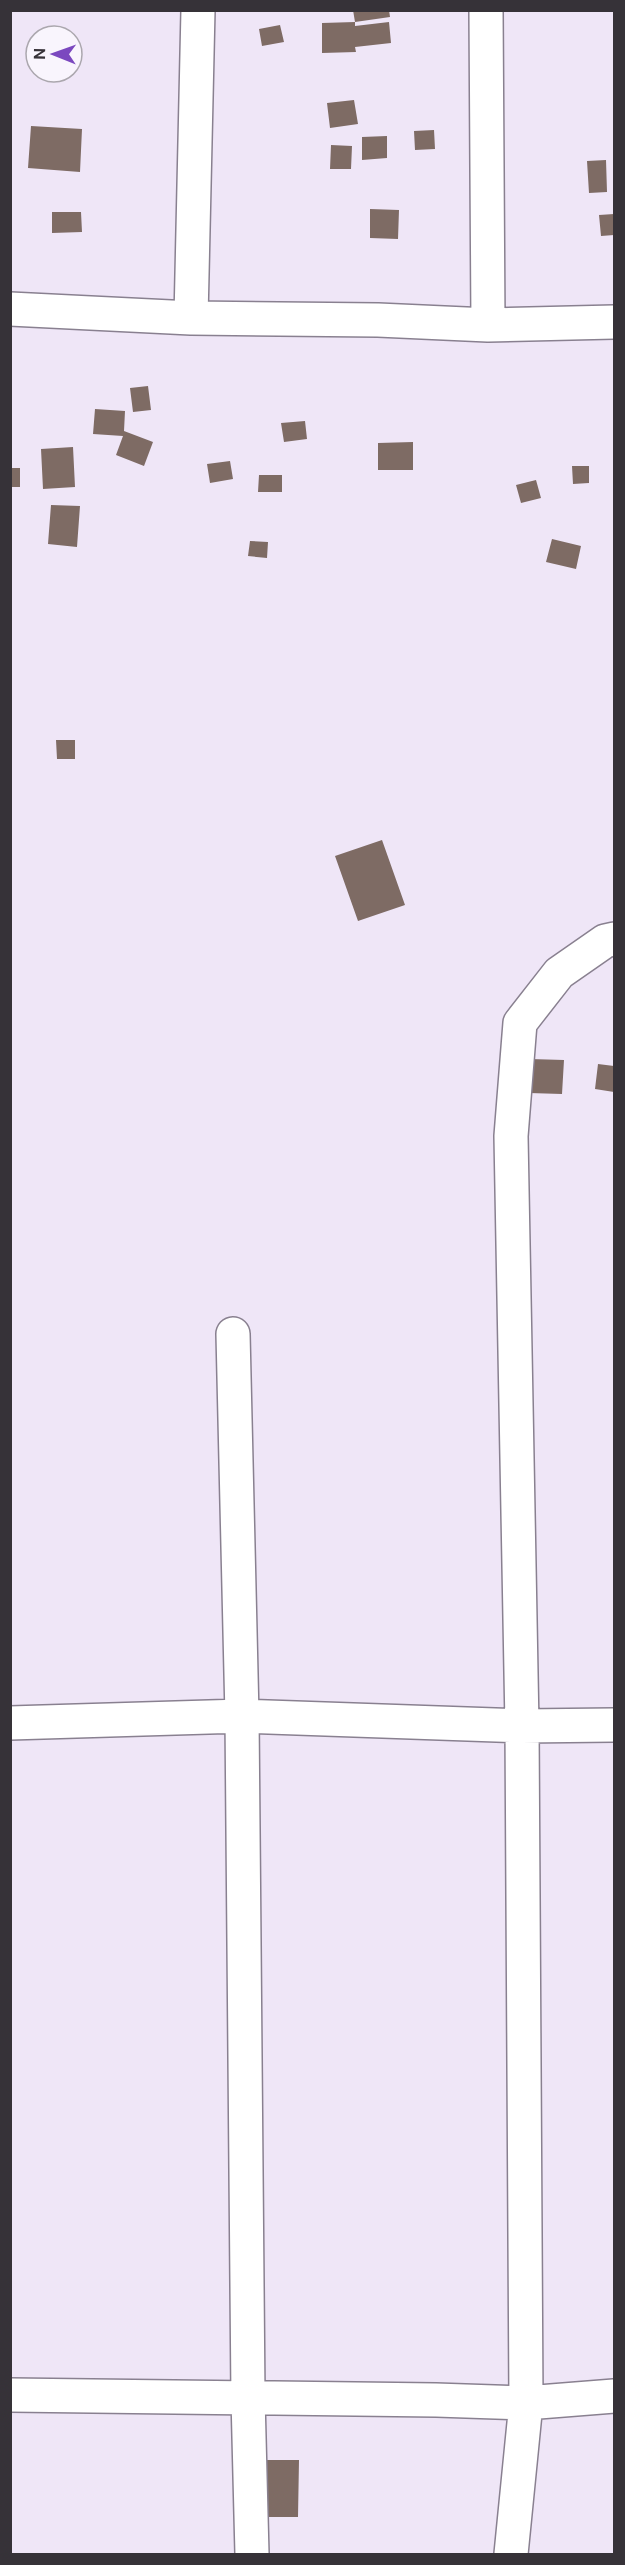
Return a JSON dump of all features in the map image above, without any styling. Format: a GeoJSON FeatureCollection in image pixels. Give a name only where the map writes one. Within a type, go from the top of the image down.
{"type":"FeatureCollection","features":[{"type":"Feature","properties":{"kind":"street"},"geometry":{"type":"LineString","coordinates":[[191,318],[198,10]]}},
{"type":"Feature","properties":{"kind":"street"},"geometry":{"type":"LineString","coordinates":[[486,10],[488,325]]}},
{"type":"Feature","properties":{"kind":"street"},"geometry":{"type":"LineString","coordinates":[[10,309],[191,318],[378,320],[488,325],[615,322]]}},
{"type":"Feature","properties":{"kind":"street"},"geometry":{"type":"LineString","coordinates":[[511,2554],[526,2403],[522,1726],[511,1136],[520,1023],[559,973],[605,941],[615,939]]}},
{"type":"Feature","properties":{"kind":"street"},"geometry":{"type":"LineString","coordinates":[[233,1334],[243,1716],[248,2398],[252,2554]]}},
{"type":"Feature","properties":{"kind":"street"},"geometry":{"type":"LineString","coordinates":[[10,1724],[243,1716],[522,1726],[615,1725]]}},
{"type":"Feature","properties":{"kind":"street"},"geometry":{"type":"LineString","coordinates":[[10,2395],[526,2403],[615,2396]]}},
{"type":"Feature","properties":{"kind":"building"},"geometry":{"type":"Polygon","coordinates":[[[353,10],[389,10],[390,17],[355,22],[353,10]]]}},
{"type":"Feature","properties":{"kind":"building"},"geometry":{"type":"Polygon","coordinates":[[[355,22],[355,26],[389,22],[391,43],[355,47],[356,52],[322,53],[322,23],[355,22]]]}},
{"type":"Feature","properties":{"kind":"building"},"geometry":{"type":"Polygon","coordinates":[[[280,25],[284,42],[262,46],[259,29],[280,25]]]}},
{"type":"Feature","properties":{"kind":"building"},"geometry":{"type":"Polygon","coordinates":[[[354,100],[358,124],[330,128],[327,103],[354,100]]]}},
{"type":"Feature","properties":{"kind":"building"},"geometry":{"type":"Polygon","coordinates":[[[31,126],[82,129],[80,172],[28,168],[31,126]]]}},
{"type":"Feature","properties":{"kind":"building"},"geometry":{"type":"Polygon","coordinates":[[[434,130],[435,149],[415,150],[414,131],[434,130]]]}},
{"type":"Feature","properties":{"kind":"building"},"geometry":{"type":"Polygon","coordinates":[[[387,136],[387,158],[362,160],[362,137],[387,136]]]}},
{"type":"Feature","properties":{"kind":"building"},"geometry":{"type":"Polygon","coordinates":[[[331,145],[352,146],[351,169],[330,169],[331,145]]]}},
{"type":"Feature","properties":{"kind":"building"},"geometry":{"type":"Polygon","coordinates":[[[606,160],[607,192],[589,193],[587,161],[606,160]]]}},
{"type":"Feature","properties":{"kind":"building"},"geometry":{"type":"Polygon","coordinates":[[[370,209],[399,210],[398,239],[370,238],[370,209]]]}},
{"type":"Feature","properties":{"kind":"building"},"geometry":{"type":"Polygon","coordinates":[[[52,212],[81,212],[82,232],[52,233],[52,212]]]}},
{"type":"Feature","properties":{"kind":"building"},"geometry":{"type":"Polygon","coordinates":[[[614,214],[614,235],[601,236],[599,215],[614,214]]]}},
{"type":"Feature","properties":{"kind":"building"},"geometry":{"type":"Polygon","coordinates":[[[148,386],[151,410],[133,412],[130,388],[148,386]]]}},
{"type":"Feature","properties":{"kind":"building"},"geometry":{"type":"Polygon","coordinates":[[[95,409],[125,411],[124,431],[153,442],[144,466],[116,455],[123,436],[93,434],[95,409]]]}},
{"type":"Feature","properties":{"kind":"building"},"geometry":{"type":"Polygon","coordinates":[[[305,421],[307,439],[284,442],[281,423],[305,421]]]}},
{"type":"Feature","properties":{"kind":"building"},"geometry":{"type":"Polygon","coordinates":[[[413,442],[413,470],[378,470],[378,443],[413,442]]]}},
{"type":"Feature","properties":{"kind":"building"},"geometry":{"type":"Polygon","coordinates":[[[73,447],[75,487],[43,489],[41,449],[73,447]]]}},
{"type":"Feature","properties":{"kind":"building"},"geometry":{"type":"Polygon","coordinates":[[[230,461],[233,479],[210,483],[207,464],[230,461]]]}},
{"type":"Feature","properties":{"kind":"building"},"geometry":{"type":"Polygon","coordinates":[[[572,466],[589,466],[589,483],[573,484],[572,466]]]}},
{"type":"Feature","properties":{"kind":"building"},"geometry":{"type":"Polygon","coordinates":[[[10,468],[20,468],[20,487],[10,487],[10,468]]]}},
{"type":"Feature","properties":{"kind":"building"},"geometry":{"type":"Polygon","coordinates":[[[259,475],[282,475],[282,492],[258,492],[259,475]]]}},
{"type":"Feature","properties":{"kind":"building"},"geometry":{"type":"Polygon","coordinates":[[[536,480],[541,498],[521,503],[516,485],[536,480]]]}},
{"type":"Feature","properties":{"kind":"building"},"geometry":{"type":"Polygon","coordinates":[[[51,505],[80,506],[77,547],[48,544],[51,505]]]}},
{"type":"Feature","properties":{"kind":"building"},"geometry":{"type":"Polygon","coordinates":[[[552,539],[581,546],[576,569],[546,562],[552,539]]]}},
{"type":"Feature","properties":{"kind":"building"},"geometry":{"type":"Polygon","coordinates":[[[250,541],[268,542],[267,558],[248,556],[250,541]]]}},
{"type":"Feature","properties":{"kind":"building"},"geometry":{"type":"Polygon","coordinates":[[[56,740],[75,740],[75,759],[57,759],[56,740]]]}},
{"type":"Feature","properties":{"kind":"building"},"geometry":{"type":"Polygon","coordinates":[[[382,840],[405,905],[358,921],[335,856],[382,840]]]}},
{"type":"Feature","properties":{"kind":"building"},"geometry":{"type":"Polygon","coordinates":[[[530,1059],[564,1060],[562,1094],[529,1093],[530,1059]]]}},
{"type":"Feature","properties":{"kind":"building"},"geometry":{"type":"Polygon","coordinates":[[[598,1064],[614,1066],[614,1092],[595,1089],[598,1064]]]}},
{"type":"Feature","properties":{"kind":"building"},"geometry":{"type":"Polygon","coordinates":[[[262,2460],[299,2460],[298,2517],[264,2517],[262,2460]]]}}]}
